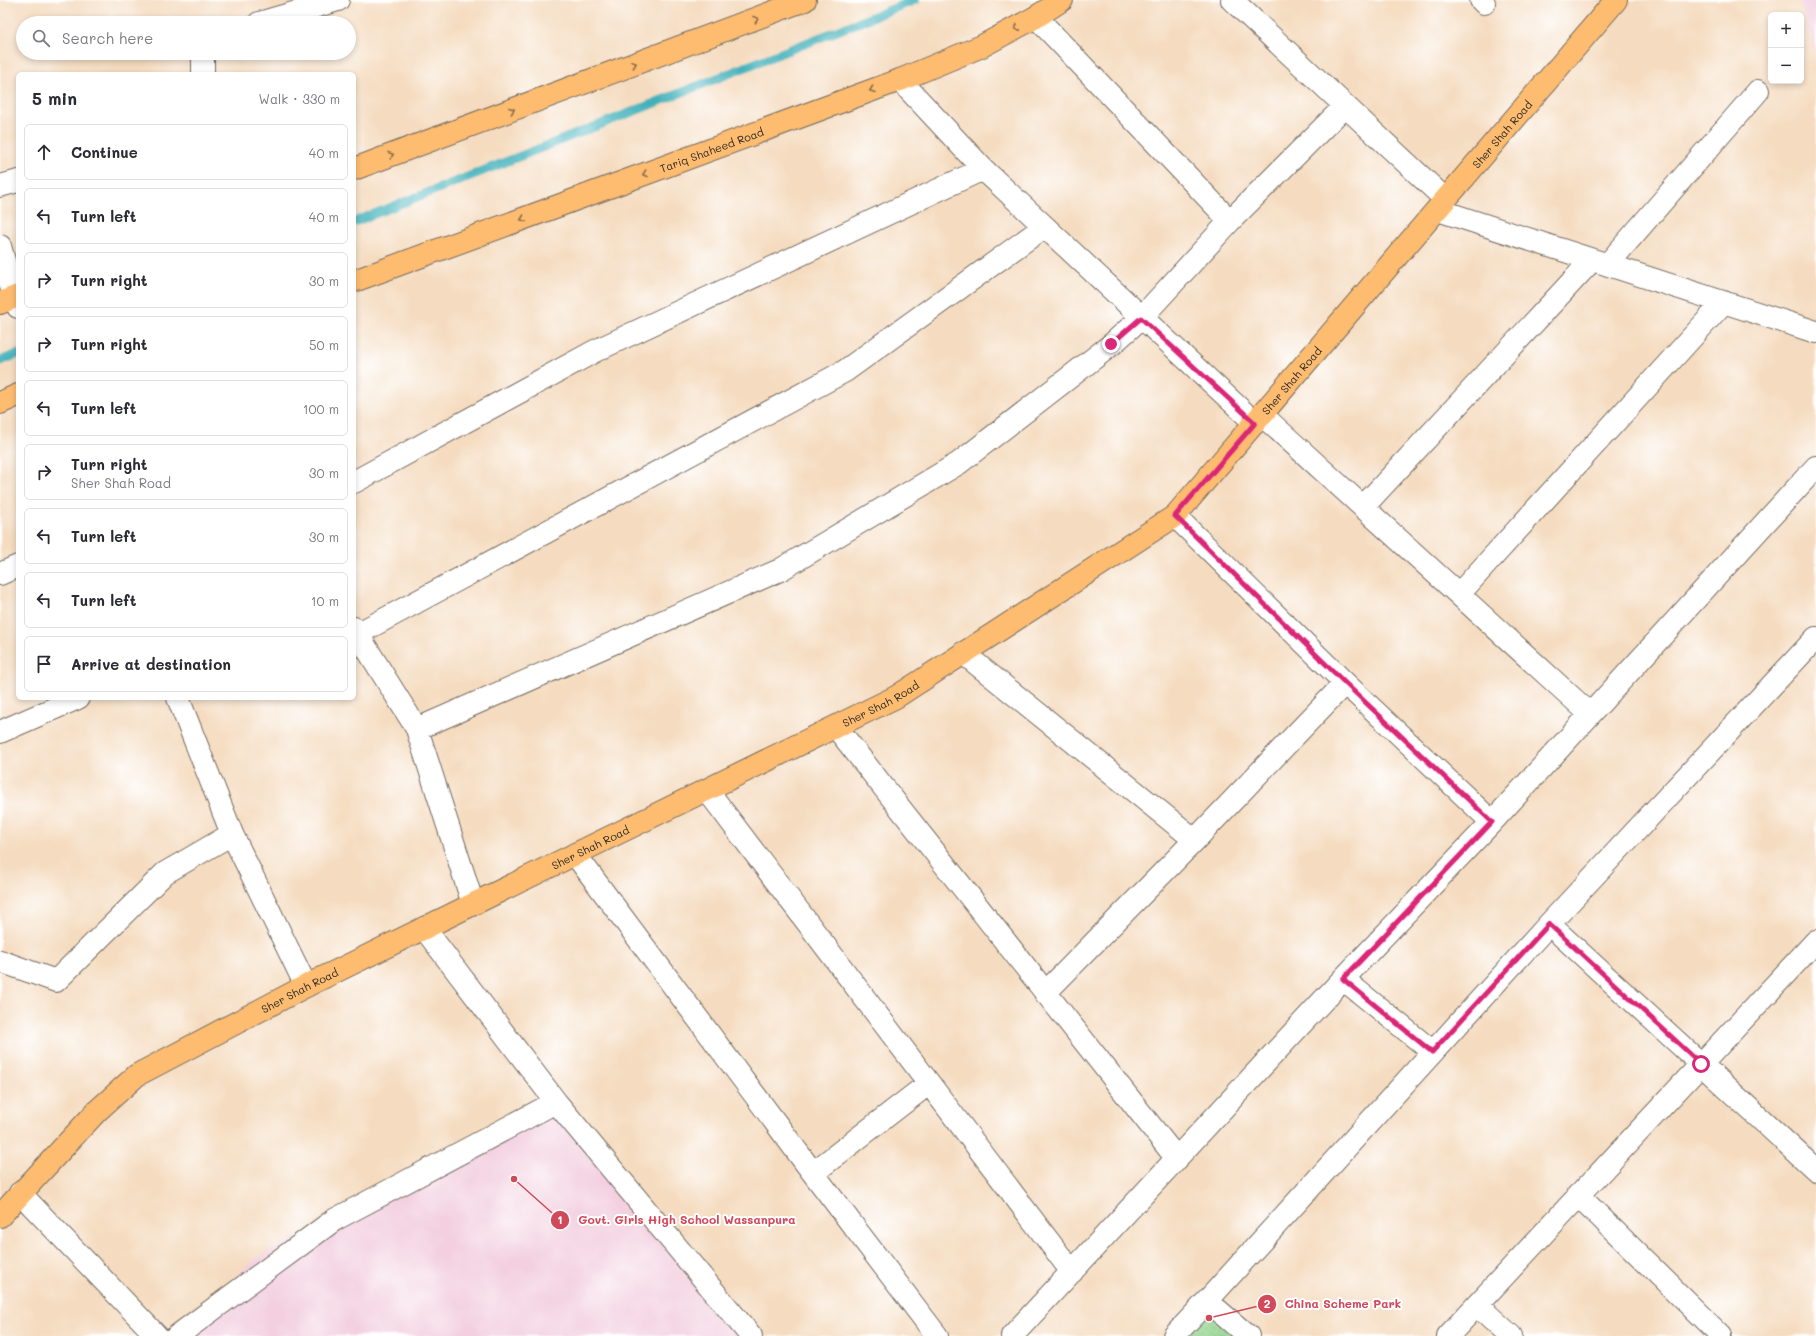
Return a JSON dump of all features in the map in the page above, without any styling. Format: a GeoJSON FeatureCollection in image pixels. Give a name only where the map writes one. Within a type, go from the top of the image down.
{"type":"FeatureCollection","features":[{"type":"Feature","properties":{"kind":"main road","name":"Tariq Shaheed Road"},"geometry":{"type":"LineString","coordinates":[[356,280],[900,80],[982,46],[1036,17],[1062,0]]}},
{"type":"Feature","properties":{"kind":"main road","name":"Sher Shah Road"},"geometry":{"type":"LineString","coordinates":[[0,1216],[97,1111],[137,1075],[306,986],[896,697],[1175,516],[1616,0]]}},
{"type":"Feature","properties":{"kind":"main road"},"geometry":{"type":"LineString","coordinates":[[356,168],[801,1]]}},
{"type":"Feature","properties":{"kind":"main road"},"geometry":{"type":"LineString","coordinates":[[0,403],[16,397]]}},
{"type":"Feature","properties":{"kind":"street"},"geometry":{"type":"LineString","coordinates":[[283,16],[338,0]]}},
{"type":"Feature","properties":{"kind":"street"},"geometry":{"type":"LineString","coordinates":[[1232,0],[1345,106],[1442,205],[1600,262],[1816,332]]}},
{"type":"Feature","properties":{"kind":"street"},"geometry":{"type":"LineString","coordinates":[[1036,17],[1230,221]]}},
{"type":"Feature","properties":{"kind":"street"},"geometry":{"type":"LineString","coordinates":[[203,72],[204,60]]}},
{"type":"Feature","properties":{"kind":"street"},"geometry":{"type":"LineString","coordinates":[[900,80],[983,169],[1141,318],[1363,507],[1590,714]]}},
{"type":"Feature","properties":{"kind":"street"},"geometry":{"type":"LineString","coordinates":[[1363,507],[1600,262],[1758,91]]}},
{"type":"Feature","properties":{"kind":"street"},"geometry":{"type":"LineString","coordinates":[[417,729],[780,570],[959,463],[1111,344],[1141,318],[1230,221],[1345,106]]}},
{"type":"Feature","properties":{"kind":"street"},"geometry":{"type":"LineString","coordinates":[[356,481],[595,351],[983,169]]}},
{"type":"Feature","properties":{"kind":"street"},"geometry":{"type":"LineString","coordinates":[[0,186],[16,182]]}},
{"type":"Feature","properties":{"kind":"street"},"geometry":{"type":"LineString","coordinates":[[473,904],[417,729],[356,630],[845,371],[1044,227]]}},
{"type":"Feature","properties":{"kind":"street"},"geometry":{"type":"LineString","coordinates":[[0,246],[12,301]]}},
{"type":"Feature","properties":{"kind":"street"},"geometry":{"type":"LineString","coordinates":[[1459,594],[1724,302]]}},
{"type":"Feature","properties":{"kind":"street"},"geometry":{"type":"LineString","coordinates":[[1012,1336],[1343,979],[1492,822],[1816,467]]}},
{"type":"Feature","properties":{"kind":"street"},"geometry":{"type":"LineString","coordinates":[[1175,516],[1345,683],[1492,822]]}},
{"type":"Feature","properties":{"kind":"street"},"geometry":{"type":"LineString","coordinates":[[0,574],[16,567]]}},
{"type":"Feature","properties":{"kind":"street"},"geometry":{"type":"LineString","coordinates":[[1174,1336],[1549,924],[1816,638]]}},
{"type":"Feature","properties":{"kind":"street"},"geometry":{"type":"LineString","coordinates":[[964,653],[1195,840]]}},
{"type":"Feature","properties":{"kind":"street"},"geometry":{"type":"LineString","coordinates":[[1045,993],[1195,840],[1345,683]]}},
{"type":"Feature","properties":{"kind":"street"},"geometry":{"type":"LineString","coordinates":[[0,732],[73,700]]}},
{"type":"Feature","properties":{"kind":"street"},"geometry":{"type":"LineString","coordinates":[[179,700],[232,834],[306,986]]}},
{"type":"Feature","properties":{"kind":"street"},"geometry":{"type":"LineString","coordinates":[[836,727],[1177,1159]]}},
{"type":"Feature","properties":{"kind":"street"},"geometry":{"type":"LineString","coordinates":[[707,790],[928,1084],[1072,1272]]}},
{"type":"Feature","properties":{"kind":"street"},"geometry":{"type":"LineString","coordinates":[[0,961],[56,981],[165,873],[232,834]]}},
{"type":"Feature","properties":{"kind":"street"},"geometry":{"type":"LineString","coordinates":[[575,854],[813,1173],[937,1336]]}},
{"type":"Feature","properties":{"kind":"street"},"geometry":{"type":"LineString","coordinates":[[1549,924],[1816,1170]]}},
{"type":"Feature","properties":{"kind":"street"},"geometry":{"type":"LineString","coordinates":[[424,928],[556,1102],[751,1336]]}},
{"type":"Feature","properties":{"kind":"street"},"geometry":{"type":"LineString","coordinates":[[1448,1336],[1816,941]]}},
{"type":"Feature","properties":{"kind":"street"},"geometry":{"type":"LineString","coordinates":[[1343,979],[1432,1052]]}},
{"type":"Feature","properties":{"kind":"street"},"geometry":{"type":"LineString","coordinates":[[813,1173],[928,1084]]}},
{"type":"Feature","properties":{"kind":"street"},"geometry":{"type":"LineString","coordinates":[[177,1336],[334,1220],[556,1102]]}},
{"type":"Feature","properties":{"kind":"street"},"geometry":{"type":"LineString","coordinates":[[20,1193],[157,1336]]}},
{"type":"Feature","properties":{"kind":"street"},"geometry":{"type":"LineString","coordinates":[[1578,1195],[1721,1336]]}},
{"type":"Feature","properties":{"kind":"street"},"geometry":{"type":"LineString","coordinates":[[1207,1301],[1248,1336]]}},
{"type":"Feature","properties":{"kind":"street"},"geometry":{"type":"LineString","coordinates":[[1477,1305],[1511,1336]]}},
{"type":"Feature","properties":{"kind":"shaded area"},"geometry":{"type":"Polygon","coordinates":[[[1799,0],[1816,0],[1816,54],[1804,12],[1799,0]]]}},
{"type":"Feature","properties":{"kind":"shaded area"},"geometry":{"type":"Polygon","coordinates":[[[556,1102],[752,1336],[181,1336],[174,1330],[259,1256],[556,1102]]]}},
{"type":"Feature","properties":{"kind":"green space"},"geometry":{"type":"Polygon","coordinates":[[[1207,1301],[1248,1336],[1174,1336],[1207,1301]]]}},
{"type":"Feature","properties":{"kind":"waterway"},"geometry":{"type":"LineString","coordinates":[[356,221],[915,0]]}},
{"type":"Feature","properties":{"kind":"waterway"},"geometry":{"type":"LineString","coordinates":[[0,361],[16,355]]}},
{"type":"Feature","properties":{"kind":"place","name":"Govt. Girls High School Wassanpura"},"geometry":{"type":"Point","coordinates":[514,1179]}},
{"type":"Feature","properties":{"kind":"place","name":"China Scheme Park"},"geometry":{"type":"Point","coordinates":[1209,1318]}},
{"type":"Feature","properties":{"kind":"route"},"geometry":{"type":"LineString","coordinates":[[1111,344],[1141,318],[1255,423],[1175,516],[1345,683],[1492,822],[1343,979],[1432,1052],[1549,924],[1701,1064]]}}]}
